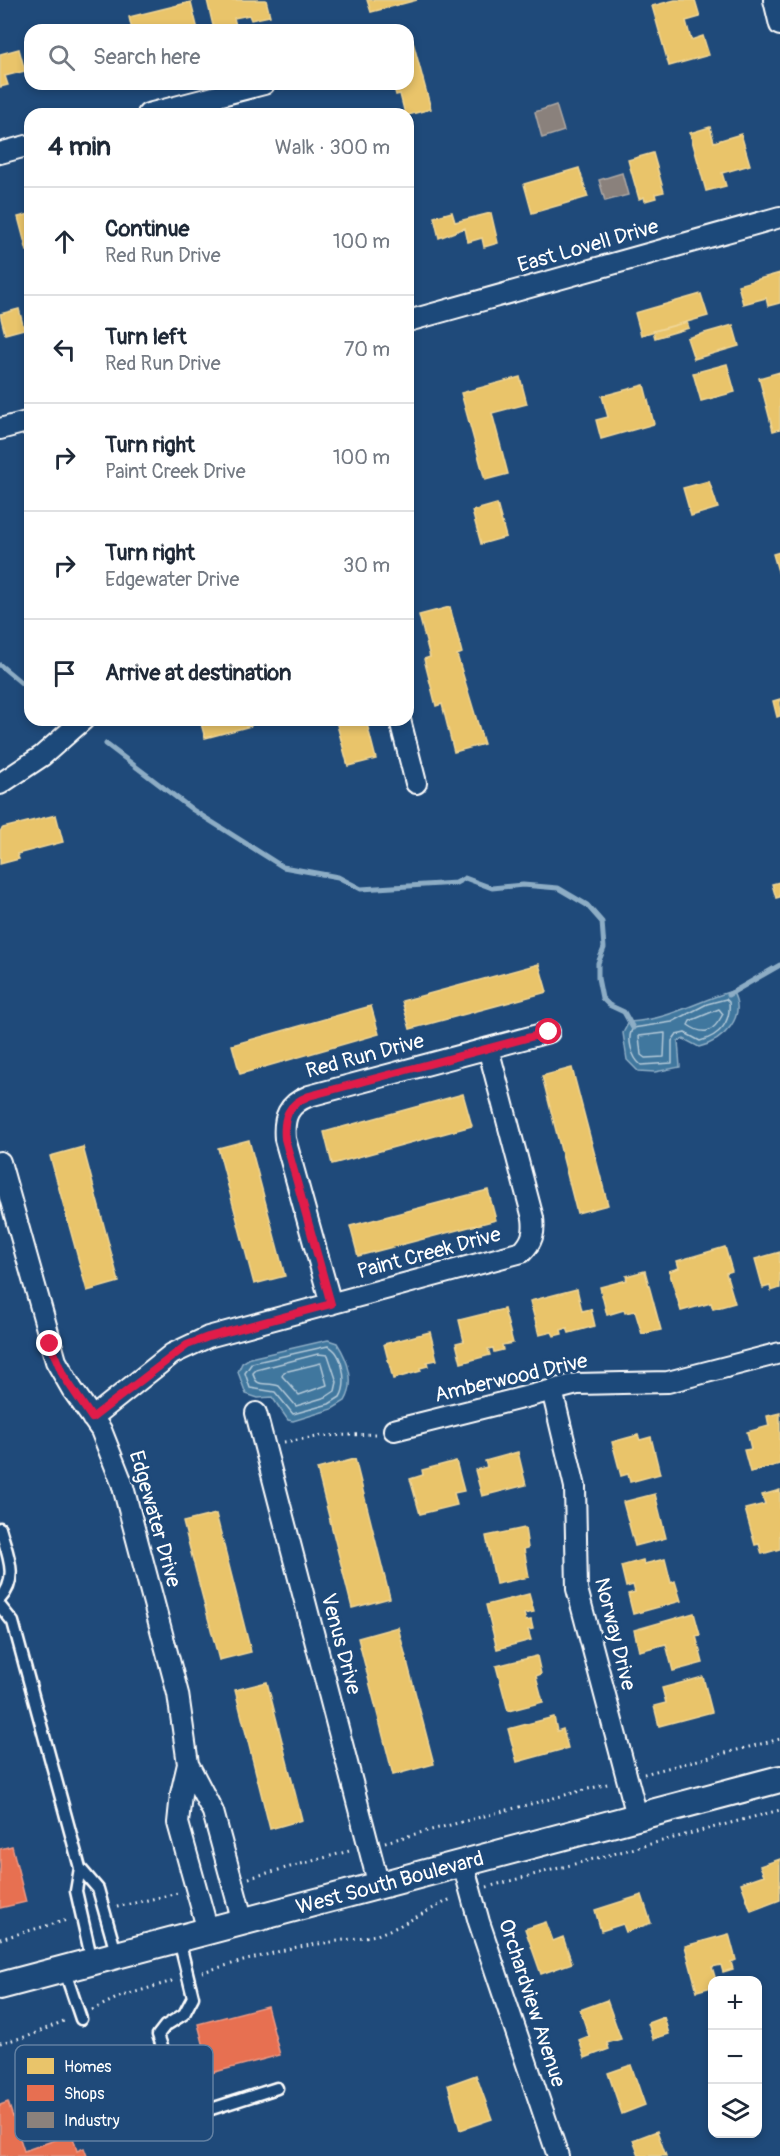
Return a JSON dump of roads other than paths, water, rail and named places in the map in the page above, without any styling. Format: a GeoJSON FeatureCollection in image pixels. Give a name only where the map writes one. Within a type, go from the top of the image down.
{"type":"FeatureCollection","features":[{"type":"Feature","properties":{"kind":"street"},"geometry":{"type":"LineString","coordinates":[[774,0],[780,24]]}},
{"type":"Feature","properties":{"kind":"street"},"geometry":{"type":"LineString","coordinates":[[171,108],[241,90]]}},
{"type":"Feature","properties":{"kind":"street"},"geometry":{"type":"LineString","coordinates":[[0,153],[24,147]]}},
{"type":"Feature","properties":{"kind":"street","name":"East Lovell Drive"},"geometry":{"type":"LineString","coordinates":[[414,319],[780,217]]}},
{"type":"Feature","properties":{"kind":"street"},"geometry":{"type":"LineString","coordinates":[[0,429],[24,423]]}},
{"type":"Feature","properties":{"kind":"street"},"geometry":{"type":"LineString","coordinates":[[0,784],[24,770],[76,726]]}},
{"type":"Feature","properties":{"kind":"street"},"geometry":{"type":"LineString","coordinates":[[402,726],[416,783]]}},
{"type":"Feature","properties":{"kind":"street","name":"Red Run Drive"},"geometry":{"type":"LineString","coordinates":[[331,1304],[285,1139],[284,1127],[288,1110],[294,1103],[309,1096],[549,1032]]}},
{"type":"Feature","properties":{"kind":"street","name":"Paint Creek Drive"},"geometry":{"type":"LineString","coordinates":[[92,1418],[187,1345],[208,1337],[522,1252],[531,1243],[535,1230],[533,1218],[488,1048]]}},
{"type":"Feature","properties":{"kind":"street","name":"Edgewater Drive"},"geometry":{"type":"LineString","coordinates":[[0,1162],[50,1344],[63,1375],[92,1418],[113,1455],[122,1483],[178,1694],[188,1764],[213,1812],[243,1922]]}},
{"type":"Feature","properties":{"kind":"street","name":"Amberwood Drive"},"geometry":{"type":"LineString","coordinates":[[394,1430],[552,1390],[599,1382],[668,1382],[780,1353]]}},
{"type":"Feature","properties":{"kind":"street","name":"Norway Drive"},"geometry":{"type":"LineString","coordinates":[[552,1390],[575,1487],[577,1589],[637,1816]]}},
{"type":"Feature","properties":{"kind":"street","name":"Venus Drive"},"geometry":{"type":"LineString","coordinates":[[256,1413],[379,1886]]}},
{"type":"Feature","properties":{"kind":"street","name":"Edgewater Drive"},"geometry":{"type":"LineString","coordinates":[[188,1764],[181,1794],[178,1823],[208,1931]]}},
{"type":"Feature","properties":{"kind":"street","name":"West South Boulevard"},"geometry":{"type":"LineString","coordinates":[[0,1986],[780,1779]]}},
{"type":"Feature","properties":{"kind":"street","name":"Orchardview Avenue"},"geometry":{"type":"LineString","coordinates":[[463,1864],[489,1954],[558,2156]]}},
{"type":"Feature","properties":{"kind":"lane"},"geometry":{"type":"LineString","coordinates":[[0,1528],[12,1574],[8,1591],[0,1599]]}},
{"type":"Feature","properties":{"kind":"lane"},"geometry":{"type":"LineString","coordinates":[[0,1606],[13,1622],[80,1868],[76,1891],[92,1962]]}},
{"type":"Feature","properties":{"kind":"lane"},"geometry":{"type":"LineString","coordinates":[[80,1868],[98,1889],[117,1956]]}},
{"type":"Feature","properties":{"kind":"lane"},"geometry":{"type":"LineString","coordinates":[[162,2045],[158,2035],[165,2026],[184,2014],[193,1997],[178,1939]]}},
{"type":"Feature","properties":{"kind":"lane"},"geometry":{"type":"LineString","coordinates":[[64,1969],[81,2019]]}},
{"type":"Feature","properties":{"kind":"lane"},"geometry":{"type":"LineString","coordinates":[[213,2108],[277,2088]]}},
{"type":"Feature","properties":{"kind":"water"},"geometry":{"type":"Polygon","coordinates":[[[732,991],[737,1010],[735,1019],[724,1034],[708,1044],[699,1047],[684,1039],[678,1041],[680,1067],[655,1072],[638,1071],[627,1060],[623,1033],[629,1022],[656,1018],[732,991]]]}},
{"type":"Feature","properties":{"kind":"water"},"geometry":{"type":"Polygon","coordinates":[[[328,1340],[337,1343],[347,1364],[350,1387],[345,1401],[332,1409],[293,1421],[288,1420],[272,1397],[258,1398],[246,1394],[238,1372],[242,1363],[250,1358],[328,1340]]]}},
{"type":"Feature","properties":{"kind":"waterway"},"geometry":{"type":"LineString","coordinates":[[0,665],[24,685]]}},
{"type":"Feature","properties":{"kind":"waterway"},"geometry":{"type":"LineString","coordinates":[[106,744],[193,810],[283,867],[338,877],[361,889],[456,883],[465,878],[492,888],[523,885],[558,888],[587,905],[602,922],[604,948],[598,963],[602,998],[609,1005],[624,1012],[633,1028]]}},
{"type":"Feature","properties":{"kind":"waterway"},"geometry":{"type":"LineString","coordinates":[[728,995],[780,965]]}}]}
